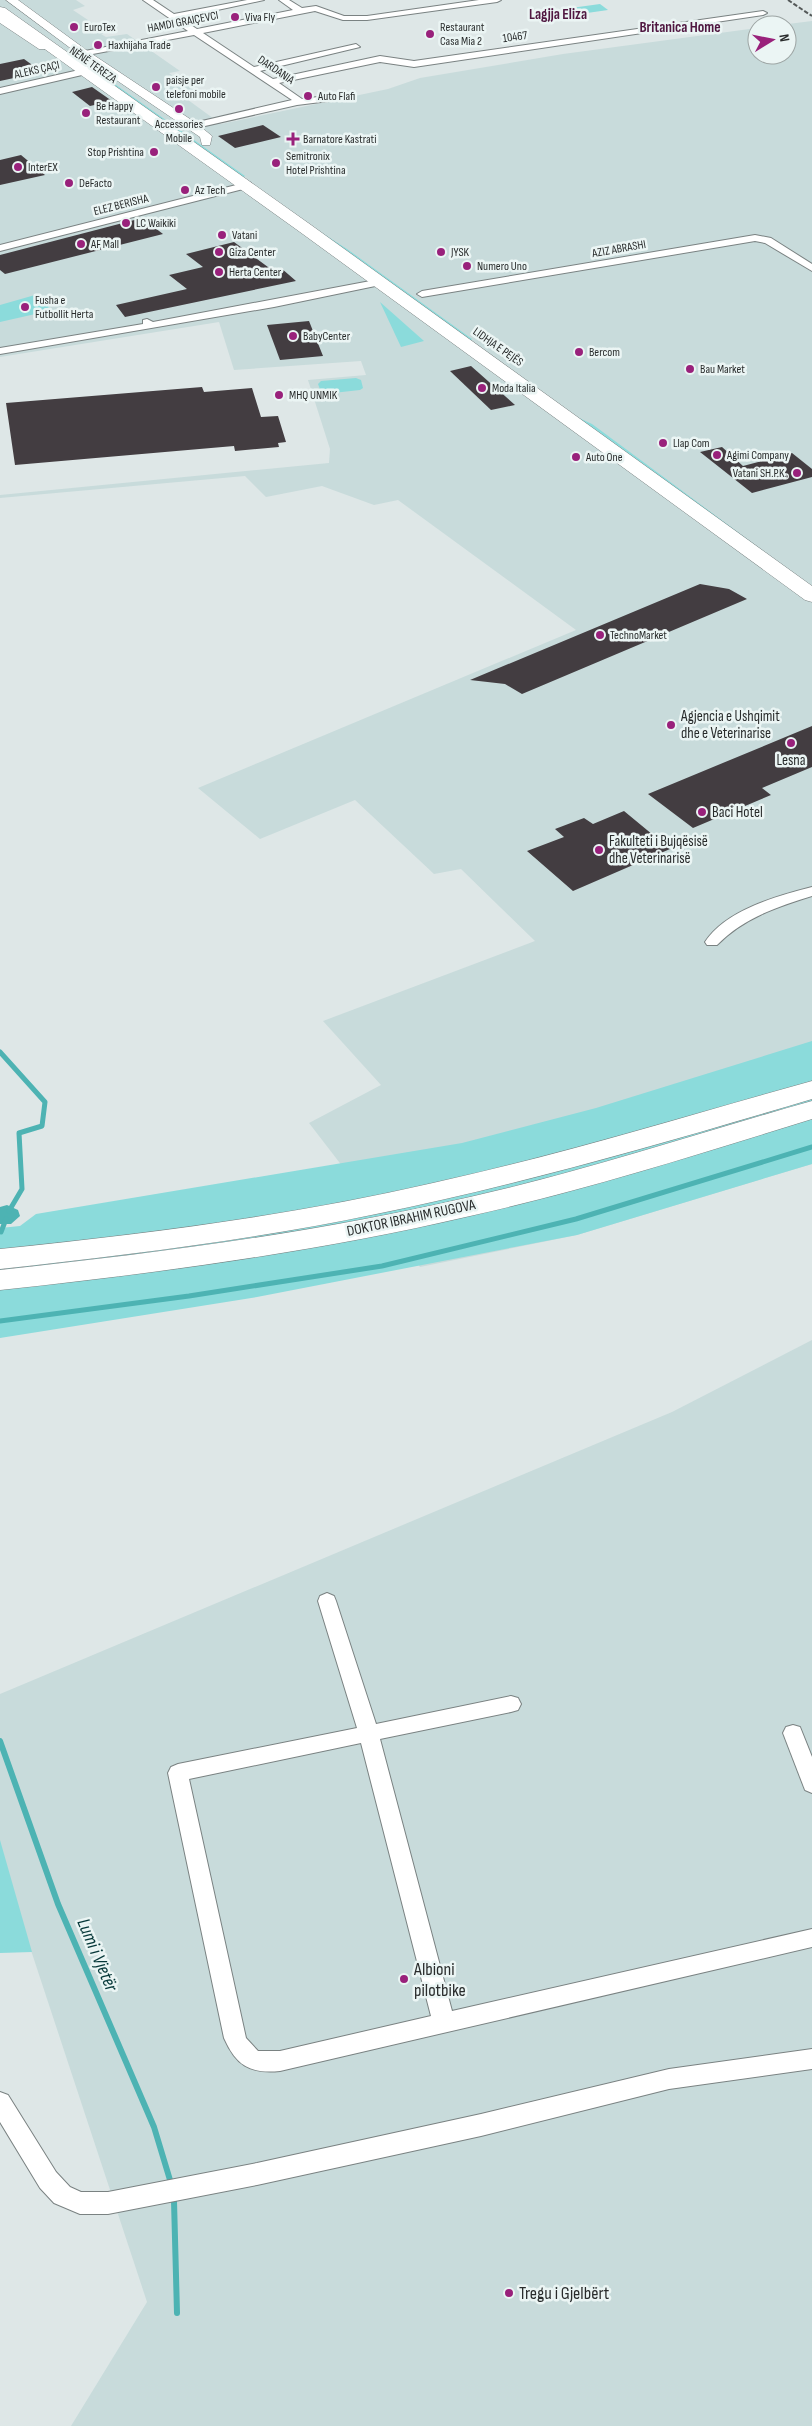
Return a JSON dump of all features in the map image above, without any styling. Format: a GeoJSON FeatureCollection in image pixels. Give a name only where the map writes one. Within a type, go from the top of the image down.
{"type":"FeatureCollection","features":[{"type":"Feature","properties":{"kind":"highway","name":"NËNË TEREZA"},"geometry":{"type":"LineString","coordinates":[[1,0],[6,17],[187,129]]}},
{"type":"Feature","properties":{"kind":"highway","name":"NËNË TEREZA"},"geometry":{"type":"LineString","coordinates":[[6,17],[131,88],[187,129]]}},
{"type":"Feature","properties":{"kind":"highway"},"geometry":{"type":"LineString","coordinates":[[187,129],[274,193],[444,308]]}},
{"type":"Feature","properties":{"kind":"highway","name":"LIDHJA E PEJËS"},"geometry":{"type":"LineString","coordinates":[[187,129],[246,184],[812,596]]}},
{"type":"Feature","properties":{"kind":"highway","name":"LIDHJA E PEJËS"},"geometry":{"type":"LineString","coordinates":[[488,339],[633,444]]}},
{"type":"Feature","properties":{"kind":"highway","name":"DOKTOR IBRAHIM RUGOVA"},"geometry":{"type":"LineString","coordinates":[[0,1259],[169,1240],[375,1205],[557,1164],[812,1090]]}},
{"type":"Feature","properties":{"kind":"highway","name":"DOKTOR IBRAHIM RUGOVA"},"geometry":{"type":"LineString","coordinates":[[0,1280],[183,1258],[301,1240],[470,1207],[625,1166],[812,1110]]}},
{"type":"Feature","properties":{"kind":"street","name":"NËNË TEREZA"},"geometry":{"type":"LineString","coordinates":[[11,0],[131,88]]}},
{"type":"Feature","properties":{"kind":"street","name":"DARDANIA"},"geometry":{"type":"LineString","coordinates":[[147,0],[297,99],[297,102],[187,129]]}},
{"type":"Feature","properties":{"kind":"street"},"geometry":{"type":"LineString","coordinates":[[172,16],[260,0]]}},
{"type":"Feature","properties":{"kind":"street"},"geometry":{"type":"LineString","coordinates":[[282,0],[300,11]]}},
{"type":"Feature","properties":{"kind":"street"},"geometry":{"type":"LineString","coordinates":[[301,0],[316,8],[344,18],[367,18],[497,0]]}},
{"type":"Feature","properties":{"kind":"street","name":"HAMDI GRAIÇEVCI"},"geometry":{"type":"LineString","coordinates":[[85,54],[316,8]]}},
{"type":"Feature","properties":{"kind":"street","name":"10467"},"geometry":{"type":"LineString","coordinates":[[272,82],[380,59],[414,64],[763,12]]}},
{"type":"Feature","properties":{"kind":"street","name":"NËNË TEREZA"},"geometry":{"type":"LineString","coordinates":[[6,17],[79,73],[158,128]]}},
{"type":"Feature","properties":{"kind":"street"},"geometry":{"type":"LineString","coordinates":[[253,70],[356,47]]}},
{"type":"Feature","properties":{"kind":"street","name":"ALEKS ÇAÇI"},"geometry":{"type":"LineString","coordinates":[[0,91],[79,73]]}},
{"type":"Feature","properties":{"kind":"street"},"geometry":{"type":"LineString","coordinates":[[297,102],[326,99]]}},
{"type":"Feature","properties":{"kind":"street","name":"LIDHJA E PEJËS"},"geometry":{"type":"LineString","coordinates":[[158,128],[231,181],[246,184]]}},
{"type":"Feature","properties":{"kind":"street","name":"ELEZ BERISHA"},"geometry":{"type":"LineString","coordinates":[[0,248],[246,184]]}},
{"type":"Feature","properties":{"kind":"street","name":"AZIZ ABRASHI"},"geometry":{"type":"LineString","coordinates":[[422,294],[755,238],[768,240],[812,268]]}},
{"type":"Feature","properties":{"kind":"street"},"geometry":{"type":"LineString","coordinates":[[0,351],[274,304],[381,282]]}},
{"type":"Feature","properties":{"kind":"street"},"geometry":{"type":"LineString","coordinates":[[712,942],[731,926],[782,901],[812,891]]}},
{"type":"Feature","properties":{"kind":"street"},"geometry":{"type":"LineString","coordinates":[[327,1601],[342,1644],[368,1734],[444,2023]]}},
{"type":"Feature","properties":{"kind":"street"},"geometry":{"type":"LineString","coordinates":[[511,1704],[178,1773],[235,2038],[239,2049],[246,2056],[257,2062],[268,2062],[812,1938]]}},
{"type":"Feature","properties":{"kind":"street"},"geometry":{"type":"LineString","coordinates":[[793,1733],[812,1784]]}},
{"type":"Feature","properties":{"kind":"street"},"geometry":{"type":"LineString","coordinates":[[0,2102],[48,2180],[62,2195],[80,2203],[108,2203],[143,2198],[277,2170],[669,2079],[812,2059]]}},
{"type":"Feature","properties":{"kind":"shaded area"},"geometry":{"type":"Polygon","coordinates":[[[0,0],[76,0],[85,6],[73,10],[94,24],[101,23],[113,31],[101,34],[106,37],[127,34],[180,71],[169,73],[198,93],[184,97],[221,124],[388,89],[420,78],[563,54],[747,29],[747,65],[797,65],[797,23],[812,21],[812,1164],[577,1235],[420,1267],[309,1123],[381,1085],[323,1021],[535,941],[461,869],[434,874],[355,800],[260,839],[198,788],[576,630],[398,500],[374,505],[322,486],[266,497],[245,476],[0,498],[0,495],[329,463],[330,449],[308,380],[366,375],[361,361],[234,370],[219,322],[0,357],[0,0]]]}},
{"type":"Feature","properties":{"kind":"shaded area"},"geometry":{"type":"Polygon","coordinates":[[[600,4],[608,10],[580,14],[571,8],[600,4]]]}},
{"type":"Feature","properties":{"kind":"shaded area"},"geometry":{"type":"Polygon","coordinates":[[[64,52],[99,73],[245,176],[242,178],[64,52]]]}},
{"type":"Feature","properties":{"kind":"shaded area"},"geometry":{"type":"Polygon","coordinates":[[[313,227],[347,249],[472,339],[470,342],[313,227]]]}},
{"type":"Feature","properties":{"kind":"shaded area","name":"Fusha e Futbollit Herta"},"geometry":{"type":"Polygon","coordinates":[[[35,295],[53,310],[0,322],[0,305],[35,295]]]}},
{"type":"Feature","properties":{"kind":"shaded area"},"geometry":{"type":"Polygon","coordinates":[[[380,302],[424,341],[401,347],[380,302]]]}},
{"type":"Feature","properties":{"kind":"shaded area"},"geometry":{"type":"Polygon","coordinates":[[[356,378],[361,380],[363,388],[360,390],[324,394],[321,392],[318,384],[321,381],[356,378]]]}},
{"type":"Feature","properties":{"kind":"shaded area"},"geometry":{"type":"Polygon","coordinates":[[[577,417],[592,424],[812,587],[577,417]]]}},
{"type":"Feature","properties":{"kind":"shaded area"},"geometry":{"type":"Polygon","coordinates":[[[812,1041],[812,1164],[577,1235],[257,1297],[0,1338],[0,1228],[20,1226],[36,1214],[462,1143],[596,1108],[812,1041]]]}},
{"type":"Feature","properties":{"kind":"shaded area"},"geometry":{"type":"Polygon","coordinates":[[[7,1205],[18,1210],[20,1216],[11,1224],[0,1224],[0,1207],[7,1205]]]}},
{"type":"Feature","properties":{"kind":"shaded area"},"geometry":{"type":"Polygon","coordinates":[[[812,1340],[812,2426],[71,2426],[147,2302],[19,1914],[0,1844],[0,1694],[672,1412],[812,1340]]]}},
{"type":"Feature","properties":{"kind":"shaded area"},"geometry":{"type":"Polygon","coordinates":[[[0,1840],[32,1952],[0,1953],[0,1840]]]}},
{"type":"Feature","properties":{"kind":"building"},"geometry":{"type":"Polygon","coordinates":[[[24,59],[42,72],[0,81],[0,64],[24,59]]]}},
{"type":"Feature","properties":{"kind":"building"},"geometry":{"type":"Polygon","coordinates":[[[92,87],[112,101],[90,106],[72,92],[92,87]]]}},
{"type":"Feature","properties":{"kind":"building"},"geometry":{"type":"Polygon","coordinates":[[[263,125],[281,137],[235,148],[218,136],[263,125]]]}},
{"type":"Feature","properties":{"kind":"building","name":"InterEX"},"geometry":{"type":"Polygon","coordinates":[[[21,155],[45,175],[0,185],[0,160],[21,155]]]}},
{"type":"Feature","properties":{"kind":"building","name":"AF Mall"},"geometry":{"type":"Polygon","coordinates":[[[142,218],[163,234],[5,274],[0,270],[0,255],[142,218]]]}},
{"type":"Feature","properties":{"kind":"building"},"geometry":{"type":"Polygon","coordinates":[[[234,242],[272,270],[281,268],[296,281],[125,317],[116,305],[187,289],[169,275],[203,267],[186,254],[234,242]]]}},
{"type":"Feature","properties":{"kind":"building","name":"BabyCenter"},"geometry":{"type":"Polygon","coordinates":[[[309,321],[323,356],[280,360],[267,325],[309,321]]]}},
{"type":"Feature","properties":{"kind":"building","name":"Moda Italia"},"geometry":{"type":"Polygon","coordinates":[[[471,366],[515,405],[491,410],[450,371],[471,366]]]}},
{"type":"Feature","properties":{"kind":"building"},"geometry":{"type":"Polygon","coordinates":[[[202,387],[204,392],[252,388],[261,417],[278,416],[286,442],[278,443],[279,447],[235,451],[234,446],[15,465],[6,403],[202,387]]]}},
{"type":"Feature","properties":{"kind":"building"},"geometry":{"type":"Polygon","coordinates":[[[722,447],[743,466],[792,453],[812,469],[812,477],[752,493],[700,452],[722,447]]]}},
{"type":"Feature","properties":{"kind":"building"},"geometry":{"type":"Polygon","coordinates":[[[700,584],[729,589],[747,599],[522,694],[505,684],[470,680],[700,584]]]}},
{"type":"Feature","properties":{"kind":"building"},"geometry":{"type":"Polygon","coordinates":[[[812,726],[812,767],[762,788],[771,795],[693,828],[648,794],[812,726]]]}},
{"type":"Feature","properties":{"kind":"building","name":"Fakulteti i Bujqësisë dhe Veterinarisë"},"geometry":{"type":"Polygon","coordinates":[[[624,811],[670,849],[573,891],[527,851],[564,837],[555,829],[584,818],[593,824],[624,811]]]}},
{"type":"Feature","properties":{"kind":"waterway","name":"Lumi i Vjetër"},"geometry":{"type":"LineString","coordinates":[[0,1052],[45,1102],[42,1126],[19,1133],[22,1189],[9,1211]]}},
{"type":"Feature","properties":{"kind":"waterway"},"geometry":{"type":"LineString","coordinates":[[0,1321],[189,1296],[382,1266],[576,1219],[812,1147]]}},
{"type":"Feature","properties":{"kind":"waterway","name":"Lumi i Vjetër"},"geometry":{"type":"LineString","coordinates":[[1,1232],[6,1219]]}},
{"type":"Feature","properties":{"kind":"waterway","name":"Lumi i Vjetër"},"geometry":{"type":"LineString","coordinates":[[0,1741],[58,1904],[154,2127],[170,2180]]}},
{"type":"Feature","properties":{"kind":"waterway","name":"Lumi i Vjetër"},"geometry":{"type":"LineString","coordinates":[[174,2201],[177,2313]]}},
{"type":"Feature","properties":{"kind":"railway"},"geometry":{"type":"LineString","coordinates":[[788,0],[812,16]]}},
{"type":"Feature","properties":{"kind":"place","name":"Viva Fly"},"geometry":{"type":"Point","coordinates":[235,17]}},
{"type":"Feature","properties":{"kind":"place","name":"EuroTex"},"geometry":{"type":"Point","coordinates":[74,27]}},
{"type":"Feature","properties":{"kind":"place","name":"Restaurant Casa Mia 2"},"geometry":{"type":"Point","coordinates":[430,34]}},
{"type":"Feature","properties":{"kind":"place","name":"Haxhijaha Trade"},"geometry":{"type":"Point","coordinates":[98,45]}},
{"type":"Feature","properties":{"kind":"place","name":"paisje per telefoni mobile"},"geometry":{"type":"Point","coordinates":[156,87]}},
{"type":"Feature","properties":{"kind":"place","name":"Auto Flafi"},"geometry":{"type":"Point","coordinates":[308,96]}},
{"type":"Feature","properties":{"kind":"place","name":"Accessories Mobile"},"geometry":{"type":"Point","coordinates":[179,109]}},
{"type":"Feature","properties":{"kind":"place","name":"Be Happy Restaurant"},"geometry":{"type":"Point","coordinates":[86,113]}},
{"type":"Feature","properties":{"kind":"place","name":"Barnatore Kastrati"},"geometry":{"type":"Point","coordinates":[293,139]}},
{"type":"Feature","properties":{"kind":"place","name":"Stop Prishtina"},"geometry":{"type":"Point","coordinates":[154,152]}},
{"type":"Feature","properties":{"kind":"place","name":"Semitronix Hotel Prishtina"},"geometry":{"type":"Point","coordinates":[276,163]}},
{"type":"Feature","properties":{"kind":"place","name":"InterEX"},"geometry":{"type":"Point","coordinates":[18,167]}},
{"type":"Feature","properties":{"kind":"place","name":"DeFacto"},"geometry":{"type":"Point","coordinates":[69,183]}},
{"type":"Feature","properties":{"kind":"place","name":"Az Tech"},"geometry":{"type":"Point","coordinates":[185,190]}},
{"type":"Feature","properties":{"kind":"place","name":"LC Waikiki"},"geometry":{"type":"Point","coordinates":[126,223]}},
{"type":"Feature","properties":{"kind":"place","name":"Vatani"},"geometry":{"type":"Point","coordinates":[222,235]}},
{"type":"Feature","properties":{"kind":"place","name":"AF Mall"},"geometry":{"type":"Point","coordinates":[81,244]}},
{"type":"Feature","properties":{"kind":"place","name":"Giza Center"},"geometry":{"type":"Point","coordinates":[219,252]}},
{"type":"Feature","properties":{"kind":"place","name":"JYSK"},"geometry":{"type":"Point","coordinates":[441,252]}},
{"type":"Feature","properties":{"kind":"place","name":"Numero Uno"},"geometry":{"type":"Point","coordinates":[467,266]}},
{"type":"Feature","properties":{"kind":"place","name":"Herta Center"},"geometry":{"type":"Point","coordinates":[219,272]}},
{"type":"Feature","properties":{"kind":"place","name":"Fusha e Futbollit Herta"},"geometry":{"type":"Point","coordinates":[25,307]}},
{"type":"Feature","properties":{"kind":"place","name":"BabyCenter"},"geometry":{"type":"Point","coordinates":[293,336]}},
{"type":"Feature","properties":{"kind":"place","name":"Bercom"},"geometry":{"type":"Point","coordinates":[579,352]}},
{"type":"Feature","properties":{"kind":"place","name":"Bau Market"},"geometry":{"type":"Point","coordinates":[690,369]}},
{"type":"Feature","properties":{"kind":"place","name":"Moda Italia"},"geometry":{"type":"Point","coordinates":[482,388]}},
{"type":"Feature","properties":{"kind":"place","name":"MHQ UNMIK"},"geometry":{"type":"Point","coordinates":[279,395]}},
{"type":"Feature","properties":{"kind":"place","name":"Llap Com"},"geometry":{"type":"Point","coordinates":[663,443]}},
{"type":"Feature","properties":{"kind":"place","name":"Agimi Company"},"geometry":{"type":"Point","coordinates":[717,455]}},
{"type":"Feature","properties":{"kind":"place","name":"Auto One"},"geometry":{"type":"Point","coordinates":[576,457]}},
{"type":"Feature","properties":{"kind":"place","name":"Vatani SH.P.K."},"geometry":{"type":"Point","coordinates":[797,473]}},
{"type":"Feature","properties":{"kind":"place","name":"TechnoMarket"},"geometry":{"type":"Point","coordinates":[600,635]}},
{"type":"Feature","properties":{"kind":"place","name":"Agjencia e Ushqimit dhe e Veterinarise"},"geometry":{"type":"Point","coordinates":[671,725]}},
{"type":"Feature","properties":{"kind":"place","name":"Lesna"},"geometry":{"type":"Point","coordinates":[791,743]}},
{"type":"Feature","properties":{"kind":"place","name":"Baci Hotel"},"geometry":{"type":"Point","coordinates":[702,812]}},
{"type":"Feature","properties":{"kind":"place","name":"Fakulteti i Bujqësisë dhe Veterinarisë"},"geometry":{"type":"Point","coordinates":[599,850]}},
{"type":"Feature","properties":{"kind":"place","name":"Albioni pilotbike"},"geometry":{"type":"Point","coordinates":[404,1979]}},
{"type":"Feature","properties":{"kind":"place","name":"Tregu i Gjelbërt"},"geometry":{"type":"Point","coordinates":[509,2293]}},
{"type":"Feature","properties":{"kind":"district","name":"Lagjja Eliza"},"geometry":{"type":"Point","coordinates":[558,14]}},
{"type":"Feature","properties":{"kind":"district","name":"Britanica Home"},"geometry":{"type":"Point","coordinates":[680,27]}}]}
